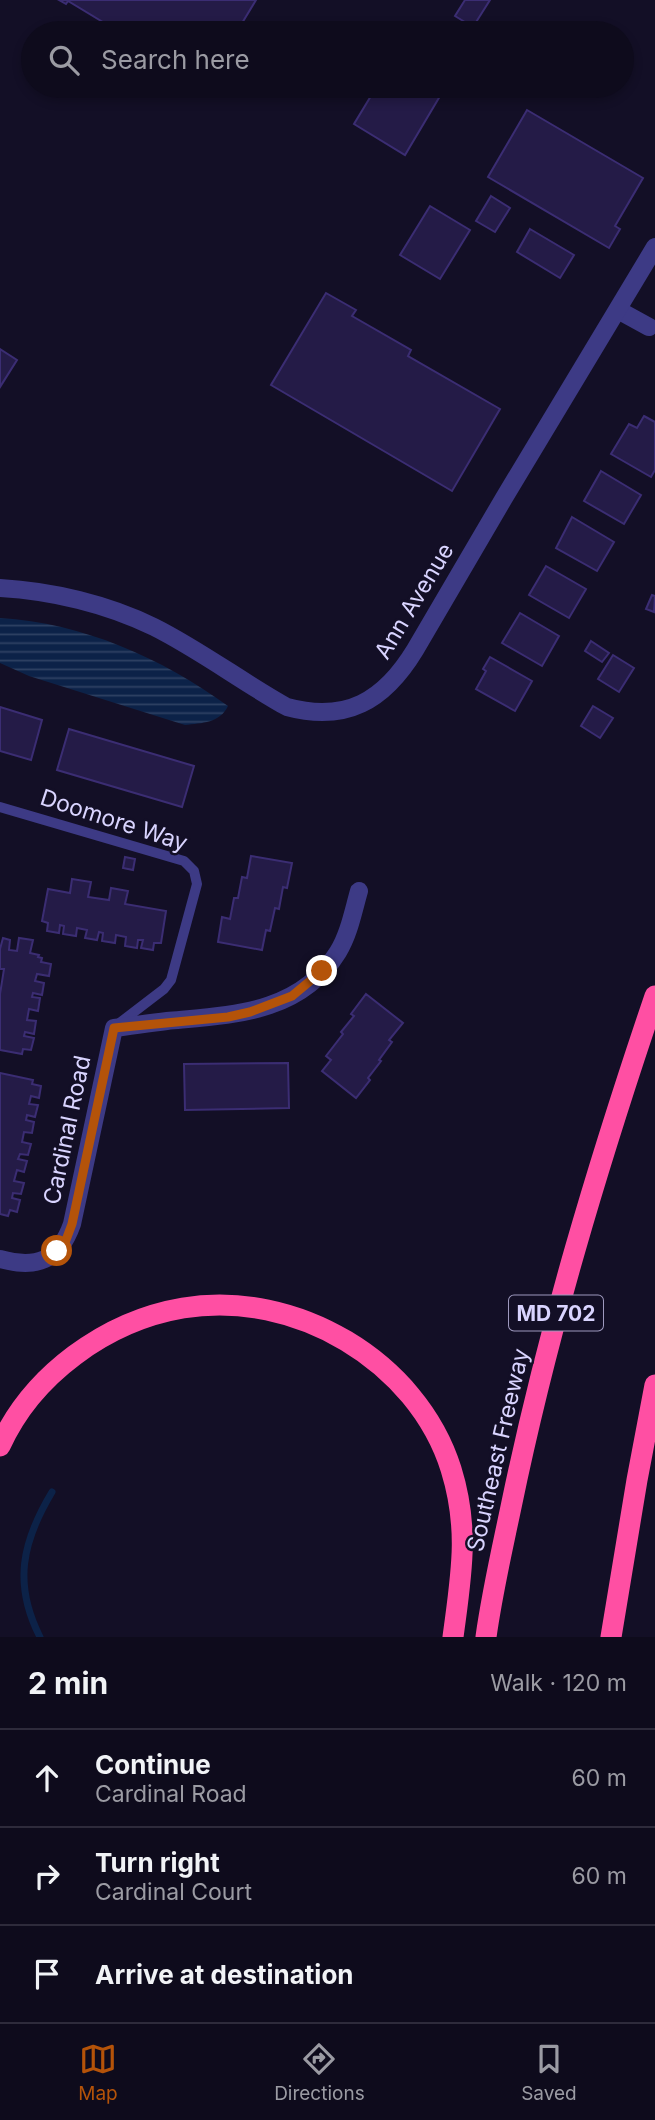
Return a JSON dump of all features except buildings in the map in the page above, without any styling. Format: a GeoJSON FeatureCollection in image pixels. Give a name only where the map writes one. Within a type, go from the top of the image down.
{"type":"FeatureCollection","features":[{"type":"Feature","properties":{"kind":"highway","name":"Southeast Freeway"},"geometry":{"type":"LineString","coordinates":[[486,1637],[523,1447],[559,1301],[612,1123],[655,996]]}},
{"type":"Feature","properties":{"kind":"highway"},"geometry":{"type":"LineString","coordinates":[[0,1446],[20,1411],[42,1384],[90,1344],[111,1333],[184,1308],[216,1306],[257,1309],[301,1319],[340,1337],[378,1362],[409,1393],[432,1426],[451,1467],[461,1506],[464,1554],[453,1637]]}},
{"type":"Feature","properties":{"kind":"highway"},"geometry":{"type":"LineString","coordinates":[[611,1637],[655,1385]]}},
{"type":"Feature","properties":{"kind":"street","name":"Ann Avenue"},"geometry":{"type":"LineString","coordinates":[[0,588],[34,590],[68,597],[154,627],[287,707],[310,713],[329,713],[360,704],[380,694],[401,673],[655,247]]}},
{"type":"Feature","properties":{"kind":"street"},"geometry":{"type":"LineString","coordinates":[[618,310],[649,327]]}},
{"type":"Feature","properties":{"kind":"street"},"geometry":{"type":"LineString","coordinates":[[114,1028],[228,1017],[266,1008],[292,996],[322,971],[337,953],[359,891]]}},
{"type":"Feature","properties":{"kind":"street","name":"Cardinal Road"},"geometry":{"type":"LineString","coordinates":[[0,1259],[32,1264],[57,1251],[66,1240],[72,1224],[114,1028]]}},
{"type":"Feature","properties":{"kind":"lane","name":"Doomore Way"},"geometry":{"type":"LineString","coordinates":[[0,807],[184,861],[194,871],[197,884],[171,980],[164,989],[114,1028]]}},
{"type":"Feature","properties":{"kind":"water"},"geometry":{"type":"Polygon","coordinates":[[[0,618],[61,627],[120,646],[176,673],[228,706],[225,712],[215,719],[185,725],[29,676],[0,663],[0,618]]]}},
{"type":"Feature","properties":{"kind":"waterway"},"geometry":{"type":"LineString","coordinates":[[40,1637],[26,1599],[25,1563],[34,1528],[52,1492]]}},
{"type":"Feature","properties":{"kind":"route"},"geometry":{"type":"LineString","coordinates":[[57,1251],[66,1240],[72,1224],[114,1028],[228,1017],[266,1008],[292,996],[322,971]]}}]}
